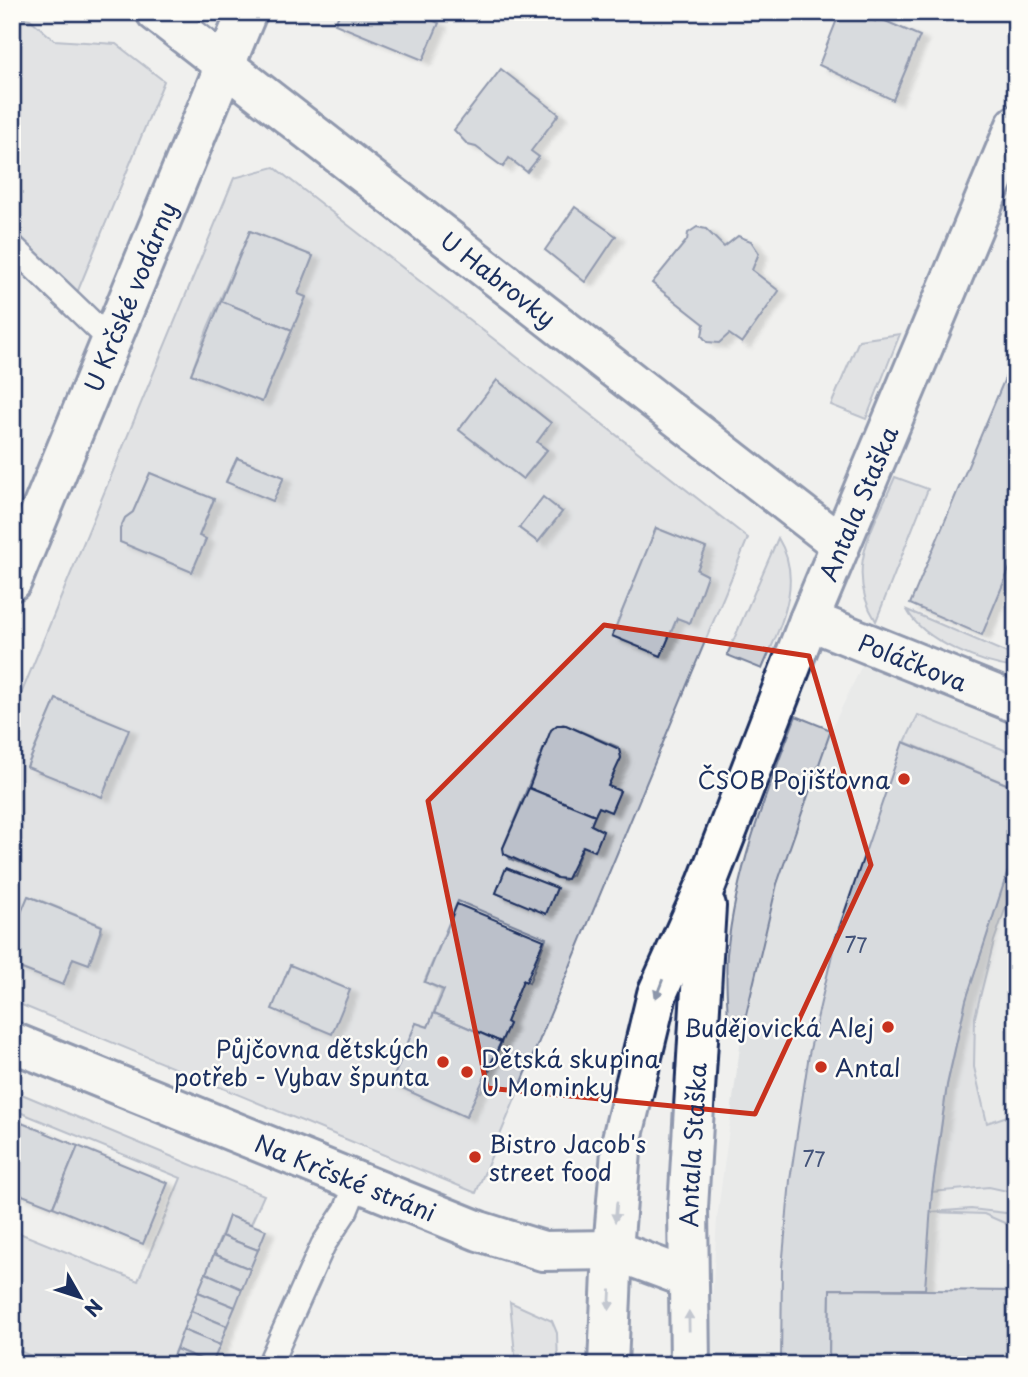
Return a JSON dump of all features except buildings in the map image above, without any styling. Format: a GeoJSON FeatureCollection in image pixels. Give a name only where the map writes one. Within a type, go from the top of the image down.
{"type":"FeatureCollection","features":[{"type":"Feature","properties":{"kind":"street","name":"U Habrovky"},"geometry":{"type":"LineString","coordinates":[[156,12],[840,544]]}},
{"type":"Feature","properties":{"kind":"street","name":"U Krčské vodárny"},"geometry":{"type":"LineString","coordinates":[[12,581],[247,12]]}},
{"type":"Feature","properties":{"kind":"street","name":"Antala Staška"},"geometry":{"type":"LineString","coordinates":[[608,1365],[613,1250],[622,1139],[657,994],[707,883],[809,620],[1016,125]]}},
{"type":"Feature","properties":{"kind":"street","name":"Poláčkova"},"geometry":{"type":"LineString","coordinates":[[809,620],[1016,703]]}},
{"type":"Feature","properties":{"kind":"street","name":"Antala Staška"},"geometry":{"type":"LineString","coordinates":[[690,1365],[688,1278],[692,1138],[707,883]]}},
{"type":"Feature","properties":{"kind":"street","name":"Na Krčské stráni"},"geometry":{"type":"LineString","coordinates":[[12,1042],[479,1231],[543,1251],[613,1250],[688,1278]]}},
{"type":"Feature","properties":{"kind":"lane"},"geometry":{"type":"LineString","coordinates":[[12,246],[111,341]]}},
{"type":"Feature","properties":{"kind":"lane"},"geometry":{"type":"LineString","coordinates":[[270,1365],[323,1245],[345,1210],[357,1183]]}},
{"type":"Feature","properties":{"kind":"highlighted area"},"geometry":{"type":"Polygon","coordinates":[[[604,625],[809,656],[871,865],[755,1114],[487,1088],[428,801],[604,625]]]}},
{"type":"Feature","properties":{"kind":"shaded area"},"geometry":{"type":"Polygon","coordinates":[[[12,17],[30,19],[54,40],[116,44],[164,81],[77,293],[12,231],[12,17]]]}},
{"type":"Feature","properties":{"kind":"shaded area"},"geometry":{"type":"Polygon","coordinates":[[[274,167],[748,538],[476,1193],[12,1001],[12,965],[63,985],[73,958],[89,964],[102,931],[101,925],[29,896],[18,920],[12,918],[12,716],[234,178],[274,167]],[[250,231],[208,327],[191,374],[262,402],[306,297],[298,294],[313,256],[250,231]],[[498,381],[459,429],[523,478],[547,450],[537,442],[551,423],[498,381]],[[237,458],[226,481],[273,501],[283,477],[237,458]],[[150,473],[133,512],[125,518],[121,542],[192,572],[206,539],[199,536],[214,499],[150,473]],[[562,512],[520,528],[538,542],[562,512]],[[656,528],[612,636],[661,656],[677,618],[690,623],[707,575],[697,570],[705,548],[656,528]],[[56,699],[27,766],[102,797],[129,730],[56,699]],[[563,724],[551,730],[503,848],[510,859],[564,880],[572,875],[583,846],[595,851],[603,831],[591,825],[599,807],[611,812],[620,791],[608,786],[621,758],[618,747],[563,724]],[[506,868],[496,893],[546,913],[556,888],[506,868]],[[458,901],[424,982],[442,990],[428,1027],[416,1023],[423,1098],[466,1117],[477,1091],[481,1092],[509,1024],[506,1022],[523,980],[529,983],[546,938],[458,901]]]}},
{"type":"Feature","properties":{"kind":"shaded area"},"geometry":{"type":"Polygon","coordinates":[[[900,334],[866,419],[831,405],[859,340],[900,334]]]}},
{"type":"Feature","properties":{"kind":"shaded area"},"geometry":{"type":"Polygon","coordinates":[[[895,477],[928,489],[876,621],[866,602],[862,566],[871,531],[895,477]]]}},
{"type":"Feature","properties":{"kind":"shaded area"},"geometry":{"type":"Polygon","coordinates":[[[778,538],[786,554],[790,587],[782,620],[762,669],[727,655],[778,538]]]}},
{"type":"Feature","properties":{"kind":"shaded area"},"geometry":{"type":"Polygon","coordinates":[[[907,610],[1009,654],[1016,639],[1016,668],[987,662],[955,649],[926,632],[907,610]]]}},
{"type":"Feature","properties":{"kind":"shaded area"},"geometry":{"type":"Polygon","coordinates":[[[863,663],[1016,721],[1016,1365],[713,1365],[710,1333],[717,1218],[742,1032],[759,952],[790,843],[831,730],[863,663]]]}},
{"type":"Feature","properties":{"kind":"shaded area"},"geometry":{"type":"Polygon","coordinates":[[[918,715],[1012,753],[1016,756],[1016,788],[905,742],[918,715]]]}},
{"type":"Feature","properties":{"kind":"shaded area"},"geometry":{"type":"Polygon","coordinates":[[[796,716],[831,730],[777,884],[742,1032],[728,1030],[727,954],[737,892],[753,833],[796,716]]]}},
{"type":"Feature","properties":{"kind":"shaded area"},"geometry":{"type":"Polygon","coordinates":[[[1016,846],[1016,878],[994,941],[975,1017],[974,1067],[987,1123],[1016,1113],[1016,1193],[989,1187],[932,1192],[947,1085],[966,1000],[1016,846]]]}},
{"type":"Feature","properties":{"kind":"shaded area"},"geometry":{"type":"Polygon","coordinates":[[[12,1090],[264,1195],[251,1224],[229,1216],[169,1365],[53,1365],[12,1348],[12,1230],[138,1281],[181,1178],[12,1109],[12,1090]]]}},
{"type":"Feature","properties":{"kind":"shaded area"},"geometry":{"type":"Polygon","coordinates":[[[971,1209],[1014,1214],[1016,1228],[984,1214],[930,1212],[971,1209]]]}},
{"type":"Feature","properties":{"kind":"shaded area"},"geometry":{"type":"Polygon","coordinates":[[[510,1302],[552,1321],[557,1333],[558,1365],[516,1365],[510,1302]]]}},
{"type":"Feature","properties":{"kind":"place","name":"ČSOB Pojišťovna"},"geometry":{"type":"Point","coordinates":[904,779]}},
{"type":"Feature","properties":{"kind":"place","name":"Budějovická Alej"},"geometry":{"type":"Point","coordinates":[888,1027]}},
{"type":"Feature","properties":{"kind":"place","name":"Půjčovna dětských potřeb - Vybav špunta"},"geometry":{"type":"Point","coordinates":[443,1062]}},
{"type":"Feature","properties":{"kind":"place","name":"Antal"},"geometry":{"type":"Point","coordinates":[821,1067]}},
{"type":"Feature","properties":{"kind":"place","name":"Dětská skupina U Mominky"},"geometry":{"type":"Point","coordinates":[467,1072]}},
{"type":"Feature","properties":{"kind":"place","name":"Bistro Jacob's street food"},"geometry":{"type":"Point","coordinates":[475,1157]}}]}
